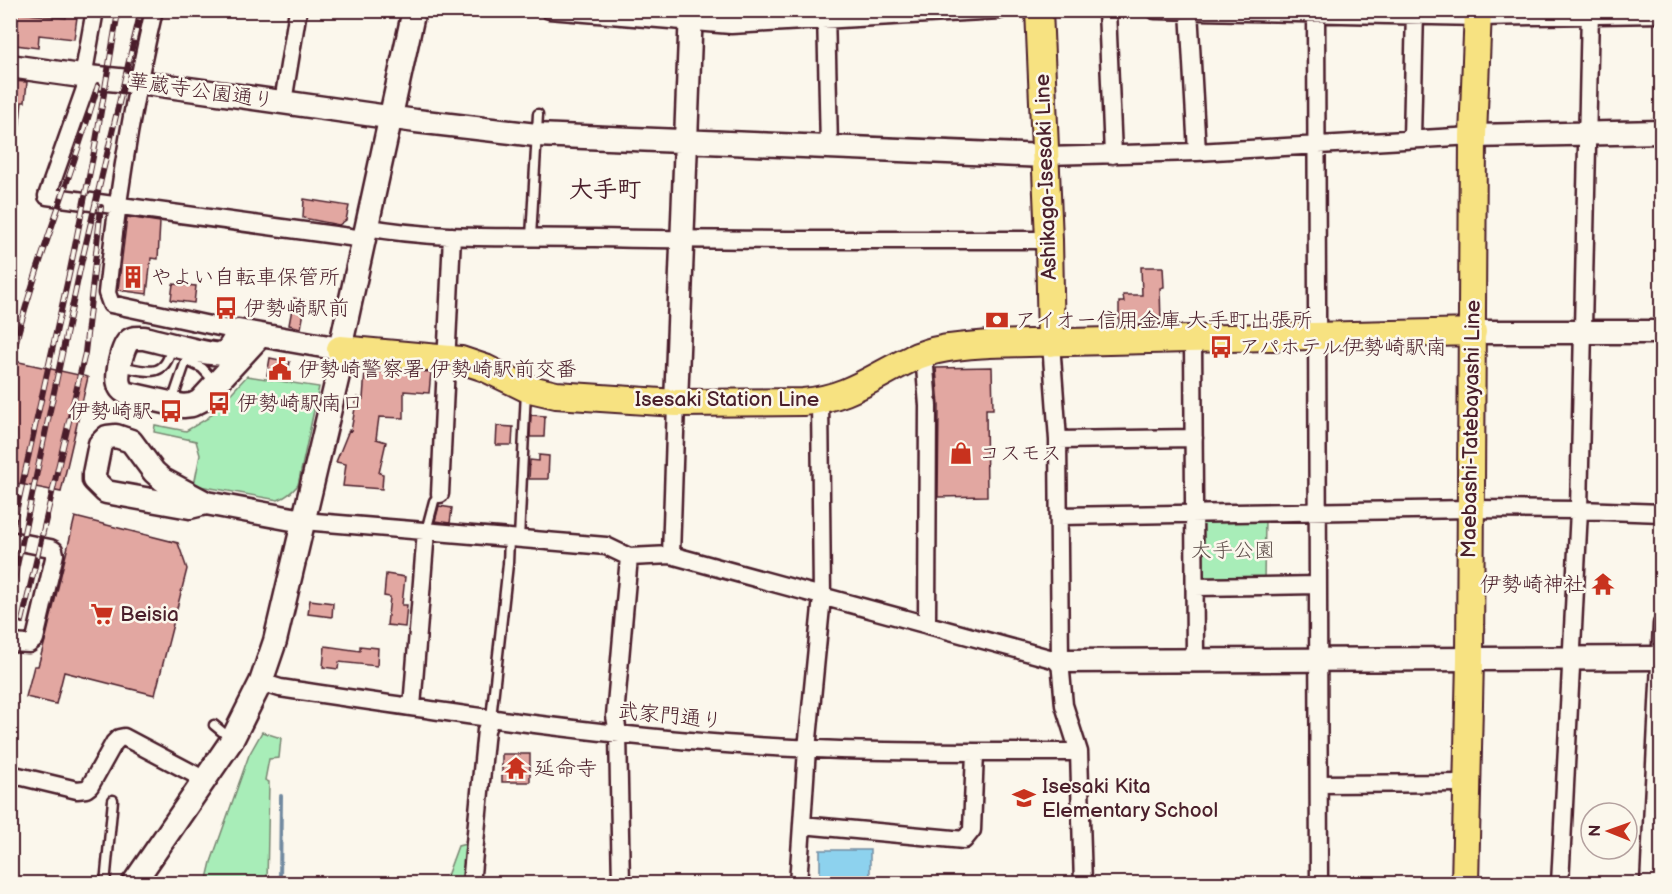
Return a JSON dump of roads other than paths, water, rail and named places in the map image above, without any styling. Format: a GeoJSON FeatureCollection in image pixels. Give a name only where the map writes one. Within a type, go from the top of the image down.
{"type":"FeatureCollection","features":[{"type":"Feature","properties":{"kind":"main road","name":"Ashikaga-Isesaki Line"},"geometry":{"type":"LineString","coordinates":[[1039,10],[1051,343]]}},
{"type":"Feature","properties":{"kind":"main road","name":"Maebashi-Tatebayashi Line"},"geometry":{"type":"LineString","coordinates":[[1465,884],[1470,660],[1473,136],[1478,14]]}},
{"type":"Feature","properties":{"kind":"main road","name":"Isesaki Station Line"},"geometry":{"type":"LineString","coordinates":[[340,349],[446,357],[485,368],[526,388],[556,395],[676,403],[820,400],[851,391],[913,358],[954,347],[1473,332]]}},
{"type":"Feature","properties":{"kind":"street"},"geometry":{"type":"LineString","coordinates":[[95,10],[86,66],[88,77],[47,196],[365,233],[390,231],[452,236],[684,239],[1049,240]]}},
{"type":"Feature","properties":{"kind":"street"},"geometry":{"type":"LineString","coordinates":[[154,10],[116,205],[107,293],[111,304],[249,333],[340,349]]}},
{"type":"Feature","properties":{"kind":"street"},"geometry":{"type":"LineString","coordinates":[[283,102],[298,10]]}},
{"type":"Feature","properties":{"kind":"street"},"geometry":{"type":"LineString","coordinates":[[133,884],[232,740],[261,682],[282,617],[339,371],[340,349],[414,10]]}},
{"type":"Feature","properties":{"kind":"street"},"geometry":{"type":"LineString","coordinates":[[549,10],[691,17],[730,25],[826,15],[1000,10]]}},
{"type":"Feature","properties":{"kind":"street"},"geometry":{"type":"LineString","coordinates":[[1107,10],[1113,154]]}},
{"type":"Feature","properties":{"kind":"street"},"geometry":{"type":"LineString","coordinates":[[1155,10],[1662,14]]}},
{"type":"Feature","properties":{"kind":"street"},"geometry":{"type":"LineString","coordinates":[[1189,11],[1197,152]]}},
{"type":"Feature","properties":{"kind":"street"},"geometry":{"type":"LineString","coordinates":[[1316,12],[1319,335],[1319,884]]}},
{"type":"Feature","properties":{"kind":"street"},"geometry":{"type":"LineString","coordinates":[[1560,884],[1579,510],[1590,12]]}},
{"type":"Feature","properties":{"kind":"street"},"geometry":{"type":"LineString","coordinates":[[1412,138],[1415,13]]}},
{"type":"Feature","properties":{"kind":"street"},"geometry":{"type":"LineString","coordinates":[[826,15],[829,148]]}},
{"type":"Feature","properties":{"kind":"street"},"geometry":{"type":"LineString","coordinates":[[671,555],[691,17]]}},
{"type":"Feature","properties":{"kind":"street","name":"華蔵寺公園通り"},"geometry":{"type":"LineString","coordinates":[[10,66],[391,117],[537,124],[582,138],[687,140],[1046,156]]}},
{"type":"Feature","properties":{"kind":"street"},"geometry":{"type":"LineString","coordinates":[[1046,156],[1197,152],[1412,138],[1662,132]]}},
{"type":"Feature","properties":{"kind":"street"},"geometry":{"type":"LineString","coordinates":[[440,494],[452,236]]}},
{"type":"Feature","properties":{"kind":"street"},"geometry":{"type":"LineString","coordinates":[[1473,332],[1662,332]]}},
{"type":"Feature","properties":{"kind":"street"},"geometry":{"type":"LineString","coordinates":[[249,333],[216,384],[200,401],[192,405],[171,404],[123,391],[118,384],[126,344],[132,339],[144,338],[183,351],[211,354],[223,353],[249,333]]}},
{"type":"Feature","properties":{"kind":"street"},"geometry":{"type":"LineString","coordinates":[[1193,339],[1195,659]]}},
{"type":"Feature","properties":{"kind":"street"},"geometry":{"type":"LineString","coordinates":[[1051,343],[1058,440],[1060,661],[1064,705],[1079,752],[1083,884]]}},
{"type":"Feature","properties":{"kind":"street"},"geometry":{"type":"LineString","coordinates":[[924,354],[928,406],[927,626]]}},
{"type":"Feature","properties":{"kind":"street"},"geometry":{"type":"LineString","coordinates":[[798,884],[807,749],[822,597],[820,400]]}},
{"type":"Feature","properties":{"kind":"street"},"geometry":{"type":"LineString","coordinates":[[206,503],[190,507],[106,492],[94,480],[100,444],[107,437],[116,436],[131,441],[154,472],[163,480],[206,503],[303,521],[606,546],[629,557],[671,555],[1060,661],[1660,658]]}},
{"type":"Feature","properties":{"kind":"street"},"geometry":{"type":"LineString","coordinates":[[1058,440],[1194,438]]}},
{"type":"Feature","properties":{"kind":"street"},"geometry":{"type":"LineString","coordinates":[[1059,516],[1470,509],[1662,513]]}},
{"type":"Feature","properties":{"kind":"street"},"geometry":{"type":"LineString","coordinates":[[412,707],[426,531]]}},
{"type":"Feature","properties":{"kind":"street"},"geometry":{"type":"LineString","coordinates":[[10,540],[51,548],[55,554],[34,639],[29,644],[10,642]]}},
{"type":"Feature","properties":{"kind":"street"},"geometry":{"type":"LineString","coordinates":[[621,884],[618,733],[615,716],[629,557]]}},
{"type":"Feature","properties":{"kind":"street"},"geometry":{"type":"LineString","coordinates":[[1195,587],[1318,585]]}},
{"type":"Feature","properties":{"kind":"street"},"geometry":{"type":"LineString","coordinates":[[1649,884],[1662,624]]}},
{"type":"Feature","properties":{"kind":"street","name":"武家門通り"},"geometry":{"type":"LineString","coordinates":[[261,682],[280,688],[491,718],[689,741],[807,749],[1079,752]]}},
{"type":"Feature","properties":{"kind":"street"},"geometry":{"type":"LineString","coordinates":[[471,884],[486,730],[491,718]]}},
{"type":"Feature","properties":{"kind":"street"},"geometry":{"type":"LineString","coordinates":[[10,774],[77,790],[86,789],[90,786],[114,743],[124,737],[194,774],[204,783]]}},
{"type":"Feature","properties":{"kind":"street"},"geometry":{"type":"LineString","coordinates":[[802,825],[964,840],[972,830],[975,752]]}},
{"type":"Feature","properties":{"kind":"street"},"geometry":{"type":"LineString","coordinates":[[1319,784],[1468,783]]}},
{"type":"Feature","properties":{"kind":"lane"},"geometry":{"type":"LineString","coordinates":[[531,237],[537,124]]}},
{"type":"Feature","properties":{"kind":"lane"},"geometry":{"type":"LineString","coordinates":[[120,366],[157,371],[183,351]]}},
{"type":"Feature","properties":{"kind":"lane"},"geometry":{"type":"LineString","coordinates":[[183,351],[216,384]]}},
{"type":"Feature","properties":{"kind":"lane"},"geometry":{"type":"LineString","coordinates":[[171,404],[183,351]]}},
{"type":"Feature","properties":{"kind":"lane"},"geometry":{"type":"LineString","coordinates":[[491,718],[508,564],[514,539],[526,388]]}},
{"type":"Feature","properties":{"kind":"lane"},"geometry":{"type":"LineString","coordinates":[[426,531],[434,501],[440,494]]}},
{"type":"Feature","properties":{"kind":"lane"},"geometry":{"type":"LineString","coordinates":[[214,725],[232,740]]}},
{"type":"Feature","properties":{"kind":"lane"},"geometry":{"type":"LineString","coordinates":[[105,884],[113,800]]}},
{"type":"Feature","properties":{"kind":"water"},"geometry":{"type":"Polygon","coordinates":[[[820,850],[870,850],[870,878],[820,877],[820,850]]]}},
{"type":"Feature","properties":{"kind":"waterway"},"geometry":{"type":"LineString","coordinates":[[280,884],[281,796]]}},
{"type":"Feature","properties":{"kind":"railway"},"geometry":{"type":"LineString","coordinates":[[10,599],[82,260],[141,10]]}},
{"type":"Feature","properties":{"kind":"railway"},"geometry":{"type":"LineString","coordinates":[[10,539],[70,270],[94,152],[117,18]]}},
{"type":"Feature","properties":{"kind":"railway"},"geometry":{"type":"LineString","coordinates":[[10,365],[19,329],[98,85]]}},
{"type":"Feature","properties":{"kind":"railway"},"geometry":{"type":"LineString","coordinates":[[22,621],[85,353],[101,207]]}},
{"type":"Feature","properties":{"kind":"place","name":"やよい自転車保管所"},"geometry":{"type":"Point","coordinates":[133,277]}},
{"type":"Feature","properties":{"kind":"place","name":"伊勢崎駅前"},"geometry":{"type":"Point","coordinates":[226,308]}},
{"type":"Feature","properties":{"kind":"place","name":"アイオー信用金庫 大手町出張所"},"geometry":{"type":"Point","coordinates":[997,320]}},
{"type":"Feature","properties":{"kind":"place","name":"アパホテル伊勢崎駅南"},"geometry":{"type":"Point","coordinates":[1221,347]}},
{"type":"Feature","properties":{"kind":"place","name":"伊勢崎警察署 伊勢崎駅前交番"},"geometry":{"type":"Point","coordinates":[280,369]}},
{"type":"Feature","properties":{"kind":"place","name":"伊勢崎駅南口"},"geometry":{"type":"Point","coordinates":[219,403]}},
{"type":"Feature","properties":{"kind":"place","name":"伊勢崎駅"},"geometry":{"type":"Point","coordinates":[171,411]}},
{"type":"Feature","properties":{"kind":"place","name":"コスモス"},"geometry":{"type":"Point","coordinates":[961,453]}},
{"type":"Feature","properties":{"kind":"place","name":"伊勢崎神社"},"geometry":{"type":"Point","coordinates":[1603,584]}},
{"type":"Feature","properties":{"kind":"place","name":"Beisia"},"geometry":{"type":"Point","coordinates":[102,614]}},
{"type":"Feature","properties":{"kind":"place","name":"延命寺"},"geometry":{"type":"Point","coordinates":[516,768]}},
{"type":"Feature","properties":{"kind":"place","name":"Isesaki Kita Elementary School"},"geometry":{"type":"Point","coordinates":[1024,798]}},
{"type":"Feature","properties":{"kind":"district","name":"大手町"},"geometry":{"type":"Point","coordinates":[605,189]}},
{"type":"Feature","properties":{"kind":"park label","name":"大手公園"},"geometry":{"type":"Point","coordinates":[1233,550]}}]}
